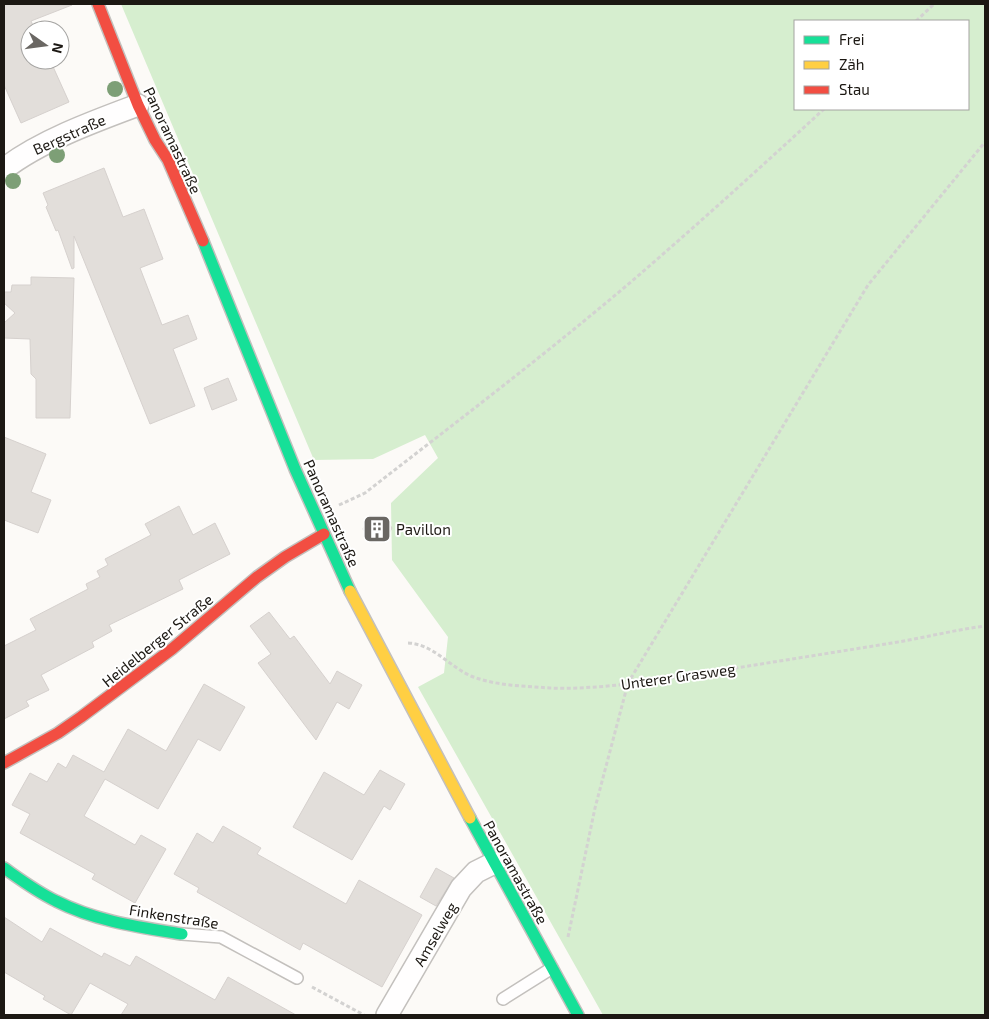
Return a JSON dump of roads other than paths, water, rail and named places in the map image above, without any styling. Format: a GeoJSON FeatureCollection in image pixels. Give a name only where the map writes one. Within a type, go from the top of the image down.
{"type":"FeatureCollection","features":[{"type":"Feature","properties":{"kind":"street","name":"Panoramastraße"},"geometry":{"type":"LineString","coordinates":[[98,4],[138,105],[155,140],[168,160],[292,461],[343,576],[494,863],[578,1015]]}},
{"type":"Feature","properties":{"kind":"street","name":"Bergstraße"},"geometry":{"type":"LineString","coordinates":[[4,170],[32,150],[138,105]]}},
{"type":"Feature","properties":{"kind":"street","name":"Heidelberger Straße"},"geometry":{"type":"LineString","coordinates":[[4,763],[81,718],[172,649],[257,577],[285,557],[324,534]]}},
{"type":"Feature","properties":{"kind":"street","name":"Amselweg"},"geometry":{"type":"LineString","coordinates":[[387,1015],[461,888],[476,872],[494,863]]}},
{"type":"Feature","properties":{"kind":"street","name":"Finkenstraße"},"geometry":{"type":"LineString","coordinates":[[4,868],[34,889],[78,912],[114,922],[182,934]]}},
{"type":"Feature","properties":{"kind":"lane","name":"Finkenstraße"},"geometry":{"type":"LineString","coordinates":[[182,934],[221,937],[297,978]]}},
{"type":"Feature","properties":{"kind":"lane"},"geometry":{"type":"LineString","coordinates":[[503,999],[552,968]]}},
{"type":"Feature","properties":{"kind":"place","name":"Pavillon"},"geometry":{"type":"Point","coordinates":[377,529]}}]}
